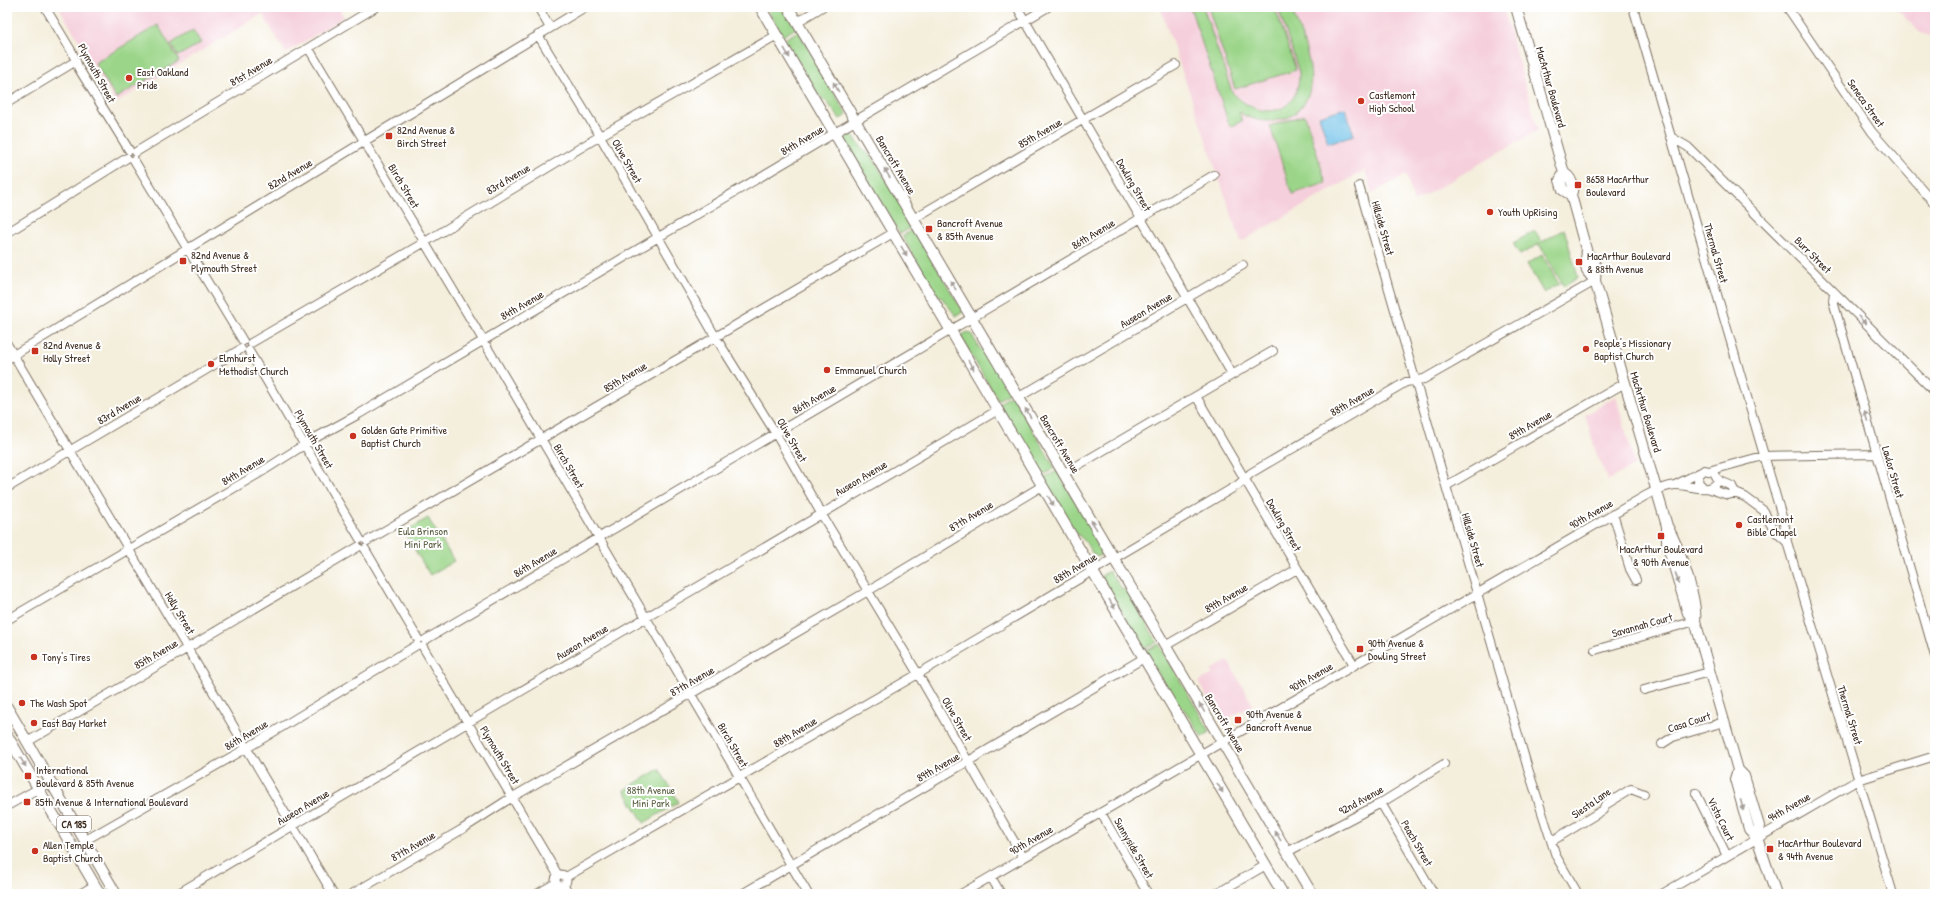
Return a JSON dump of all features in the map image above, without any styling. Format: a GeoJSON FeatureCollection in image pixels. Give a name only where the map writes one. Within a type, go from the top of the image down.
{"type":"FeatureCollection","features":[{"type":"Feature","properties":{"kind":"main road"},"geometry":{"type":"LineString","coordinates":[[760,7],[1283,894]]}},
{"type":"Feature","properties":{"kind":"main road","name":"Bancroft Avenue"},"geometry":{"type":"LineString","coordinates":[[788,7],[1312,894]]}},
{"type":"Feature","properties":{"kind":"main road","name":"MacArthur Boulevard"},"geometry":{"type":"LineString","coordinates":[[1516,7],[1564,173],[1570,178],[1573,188],[1571,195],[1587,252],[1594,260],[1596,268],[1595,281],[1667,526],[1675,541],[1694,604],[1696,611],[1695,621],[1709,672],[1738,770],[1744,776],[1759,826],[1758,838],[1776,894]]}},
{"type":"Feature","properties":{"kind":"main road","name":"CA 185"},"geometry":{"type":"LineString","coordinates":[[7,707],[116,894]]}},
{"type":"Feature","properties":{"kind":"main road","name":"CA 185"},"geometry":{"type":"LineString","coordinates":[[7,735],[98,890]]}},
{"type":"Feature","properties":{"kind":"street","name":"Plymouth Street"},"geometry":{"type":"LineString","coordinates":[[45,7],[569,894]]}},
{"type":"Feature","properties":{"kind":"street","name":"81st Avenue"},"geometry":{"type":"LineString","coordinates":[[7,233],[132,155],[376,7]]}},
{"type":"Feature","properties":{"kind":"street"},"geometry":{"type":"LineString","coordinates":[[538,7],[550,28]]}},
{"type":"Feature","properties":{"kind":"street","name":"82nd Avenue"},"geometry":{"type":"LineString","coordinates":[[10,357],[585,7]]}},
{"type":"Feature","properties":{"kind":"street"},"geometry":{"type":"LineString","coordinates":[[797,22],[822,7]]}},
{"type":"Feature","properties":{"kind":"street","name":"Dowling Street"},"geometry":{"type":"LineString","coordinates":[[1017,7],[1232,374]]}},
{"type":"Feature","properties":{"kind":"street","name":"84th Avenue"},"geometry":{"type":"LineString","coordinates":[[7,620],[130,550],[304,445],[1048,7]]}},
{"type":"Feature","properties":{"kind":"street","name":"Thermal Street"},"geometry":{"type":"LineString","coordinates":[[1633,7],[1777,504],[1785,527],[1787,542],[1893,894]]}},
{"type":"Feature","properties":{"kind":"street","name":"Seneca Street"},"geometry":{"type":"LineString","coordinates":[[1787,7],[1872,132],[1935,204]]}},
{"type":"Feature","properties":{"kind":"street","name":"Olive Street"},"geometry":{"type":"LineString","coordinates":[[538,35],[600,136],[716,336],[776,434],[822,515],[918,674],[1023,858]]}},
{"type":"Feature","properties":{"kind":"street","name":"83rd Avenue"},"geometry":{"type":"LineString","coordinates":[[7,488],[425,242],[600,136],[777,35]]}},
{"type":"Feature","properties":{"kind":"street","name":"Birch Street"},"geometry":{"type":"LineString","coordinates":[[309,49],[483,340],[808,894]]}},
{"type":"Feature","properties":{"kind":"street"},"geometry":{"type":"LineString","coordinates":[[7,103],[76,61]]}},
{"type":"Feature","properties":{"kind":"street","name":"85th Avenue"},"geometry":{"type":"LineString","coordinates":[[913,219],[1084,120],[1176,64]]}},
{"type":"Feature","properties":{"kind":"street","name":"Burr Street"},"geometry":{"type":"LineString","coordinates":[[1671,137],[1688,147],[1935,392]]}},
{"type":"Feature","properties":{"kind":"street","name":"86th Avenue"},"geometry":{"type":"LineString","coordinates":[[84,841],[247,748],[598,538],[952,331],[1214,175]]}},
{"type":"Feature","properties":{"kind":"street","name":"Hillside Street"},"geometry":{"type":"LineString","coordinates":[[1360,186],[1528,769],[1556,856],[1578,894]]}},
{"type":"Feature","properties":{"kind":"street","name":"85th Avenue"},"geometry":{"type":"LineString","coordinates":[[27,742],[893,233]]}},
{"type":"Feature","properties":{"kind":"street","name":"Auseon Avenue"},"geometry":{"type":"LineString","coordinates":[[1018,398],[1243,265]]}},
{"type":"Feature","properties":{"kind":"street","name":"88th Avenue"},"geometry":{"type":"LineString","coordinates":[[537,894],[918,674],[1238,485],[1251,473],[1406,382],[1424,379],[1595,281]]}},
{"type":"Feature","properties":{"kind":"street","name":"Lawlor Street"},"geometry":{"type":"LineString","coordinates":[[1834,292],[1833,301],[1935,656]]}},
{"type":"Feature","properties":{"kind":"street","name":"Holly Street"},"geometry":{"type":"LineString","coordinates":[[7,344],[10,357],[71,450],[292,827],[333,894]]}},
{"type":"Feature","properties":{"kind":"street"},"geometry":{"type":"LineString","coordinates":[[1064,474],[1273,351]]}},
{"type":"Feature","properties":{"kind":"street","name":"89th Avenue"},"geometry":{"type":"LineString","coordinates":[[1446,486],[1625,383]]}},
{"type":"Feature","properties":{"kind":"street","name":"Dowling Street"},"geometry":{"type":"LineString","coordinates":[[1196,396],[1354,665]]}},
{"type":"Feature","properties":{"kind":"street","name":"Auseon Avenue"},"geometry":{"type":"LineString","coordinates":[[177,894],[998,410]]}},
{"type":"Feature","properties":{"kind":"street","name":"90th Avenue"},"geometry":{"type":"LineString","coordinates":[[961,894],[1613,514],[1657,490],[1675,485],[1701,472],[1763,456],[1876,454]]}},
{"type":"Feature","properties":{"kind":"street"},"geometry":{"type":"LineString","coordinates":[[1701,472],[1698,478],[1706,488],[1715,486],[1718,480],[1717,474],[1712,470]]}},
{"type":"Feature","properties":{"kind":"street"},"geometry":{"type":"LineString","coordinates":[[1718,480],[1732,486],[1735,493],[1764,511],[1777,504]]}},
{"type":"Feature","properties":{"kind":"street","name":"90th Avenue"},"geometry":{"type":"LineString","coordinates":[[1675,485],[1706,488],[1728,495],[1735,493]]}},
{"type":"Feature","properties":{"kind":"street","name":"87th Avenue"},"geometry":{"type":"LineString","coordinates":[[352,894],[461,830],[512,798],[868,591],[1042,486]]}},
{"type":"Feature","properties":{"kind":"street","name":"Thermal Street"},"geometry":{"type":"LineString","coordinates":[[1764,511],[1776,532],[1787,542]]}},
{"type":"Feature","properties":{"kind":"street"},"geometry":{"type":"LineString","coordinates":[[1613,514],[1630,569],[1636,580]]}},
{"type":"Feature","properties":{"kind":"street","name":"89th Avenue"},"geometry":{"type":"LineString","coordinates":[[1166,646],[1297,569]]}},
{"type":"Feature","properties":{"kind":"street","name":"Savannah Court"},"geometry":{"type":"LineString","coordinates":[[1595,650],[1695,621]]}},
{"type":"Feature","properties":{"kind":"street","name":"89th Avenue"},"geometry":{"type":"LineString","coordinates":[[742,894],[1144,658]]}},
{"type":"Feature","properties":{"kind":"street"},"geometry":{"type":"LineString","coordinates":[[1644,690],[1709,672]]}},
{"type":"Feature","properties":{"kind":"street","name":"Casa Court"},"geometry":{"type":"LineString","coordinates":[[1662,744],[1673,737],[1724,722]]}},
{"type":"Feature","properties":{"kind":"street","name":"94th Avenue"},"geometry":{"type":"LineString","coordinates":[[1662,894],[1858,780],[1935,756]]}},
{"type":"Feature","properties":{"kind":"street","name":"92nd Avenue"},"geometry":{"type":"LineString","coordinates":[[1287,852],[1381,803],[1444,764]]}},
{"type":"Feature","properties":{"kind":"street"},"geometry":{"type":"LineString","coordinates":[[7,806],[50,782]]}},
{"type":"Feature","properties":{"kind":"street","name":"Siesta Lane"},"geometry":{"type":"LineString","coordinates":[[1552,841],[1603,810],[1605,805],[1631,789],[1644,794]]}},
{"type":"Feature","properties":{"kind":"street","name":"Vista Court"},"geometry":{"type":"LineString","coordinates":[[1696,792],[1727,856]]}},
{"type":"Feature","properties":{"kind":"street","name":"Peach Street"},"geometry":{"type":"LineString","coordinates":[[1381,803],[1434,894]]}},
{"type":"Feature","properties":{"kind":"street","name":"Sunnyside Street"},"geometry":{"type":"LineString","coordinates":[[1101,813],[1148,894]]}},
{"type":"Feature","properties":{"kind":"street"},"geometry":{"type":"LineString","coordinates":[[1216,894],[1266,865]]}},
{"type":"Feature","properties":{"kind":"street"},"geometry":{"type":"LineString","coordinates":[[991,877],[1001,894]]}},
{"type":"Feature","properties":{"kind":"street"},"geometry":{"type":"LineString","coordinates":[[80,894],[98,890]]}},
{"type":"Feature","properties":{"kind":"shaded area","name":"East Oakland Pride"},"geometry":{"type":"Polygon","coordinates":[[[63,7],[338,7],[344,17],[286,53],[262,14],[116,103],[60,9],[63,7]]]}},
{"type":"Feature","properties":{"kind":"shaded area","name":"Castlemont High School"},"geometry":{"type":"Polygon","coordinates":[[[1160,7],[1503,7],[1538,130],[1414,202],[1406,175],[1372,194],[1365,170],[1241,242],[1160,7]]]}},
{"type":"Feature","properties":{"kind":"shaded area"},"geometry":{"type":"Polygon","coordinates":[[[1895,7],[1935,7],[1935,38],[1919,32],[1895,7]]]}},
{"type":"Feature","properties":{"kind":"shaded area"},"geometry":{"type":"Polygon","coordinates":[[[1616,396],[1635,465],[1607,481],[1602,465],[1597,456],[1585,415],[1616,396]]]}},
{"type":"Feature","properties":{"kind":"shaded area"},"geometry":{"type":"Polygon","coordinates":[[[1228,661],[1253,705],[1223,721],[1219,718],[1198,682],[1213,674],[1211,670],[1228,661]]]}},
{"type":"Feature","properties":{"kind":"green space"},"geometry":{"type":"Polygon","coordinates":[[[766,7],[784,7],[796,28],[783,36],[766,7]]]}},
{"type":"Feature","properties":{"kind":"green space"},"geometry":{"type":"Polygon","coordinates":[[[1190,7],[1203,7],[1232,92],[1243,102],[1254,108],[1265,111],[1276,110],[1285,106],[1293,98],[1298,87],[1299,72],[1278,7],[1291,7],[1304,45],[1311,72],[1307,98],[1300,108],[1288,118],[1271,121],[1255,119],[1239,112],[1242,121],[1230,127],[1190,7]]]}},
{"type":"Feature","properties":{"kind":"green space"},"geometry":{"type":"Polygon","coordinates":[[[1208,7],[1275,7],[1296,70],[1235,89],[1208,7]]]}},
{"type":"Feature","properties":{"kind":"green space"},"geometry":{"type":"Polygon","coordinates":[[[158,25],[179,61],[116,98],[95,63],[158,25]]]}},
{"type":"Feature","properties":{"kind":"green space"},"geometry":{"type":"Polygon","coordinates":[[[193,30],[201,43],[178,56],[171,44],[193,30]]]}},
{"type":"Feature","properties":{"kind":"green space"},"geometry":{"type":"Polygon","coordinates":[[[798,31],[847,115],[840,119],[827,102],[818,95],[785,39],[798,31]]]}},
{"type":"Feature","properties":{"kind":"green space"},"geometry":{"type":"Polygon","coordinates":[[[1305,115],[1326,183],[1292,194],[1270,126],[1305,115]]]}},
{"type":"Feature","properties":{"kind":"green space"},"geometry":{"type":"Polygon","coordinates":[[[851,134],[864,150],[873,158],[913,226],[900,234],[844,139],[851,134]]]}},
{"type":"Feature","properties":{"kind":"green space"},"geometry":{"type":"Polygon","coordinates":[[[914,229],[963,312],[956,316],[942,298],[935,292],[902,236],[914,229]]]}},
{"type":"Feature","properties":{"kind":"green space"},"geometry":{"type":"Polygon","coordinates":[[[1564,229],[1578,277],[1564,287],[1539,244],[1520,255],[1513,243],[1535,231],[1542,242],[1564,229]]]}},
{"type":"Feature","properties":{"kind":"green space"},"geometry":{"type":"Polygon","coordinates":[[[1542,255],[1559,284],[1544,293],[1527,264],[1542,255]]]}},
{"type":"Feature","properties":{"kind":"green space"},"geometry":{"type":"Polygon","coordinates":[[[968,332],[972,335],[980,349],[990,356],[1011,392],[998,400],[960,336],[968,332]]]}},
{"type":"Feature","properties":{"kind":"green space"},"geometry":{"type":"Polygon","coordinates":[[[1012,395],[1055,468],[1042,476],[999,403],[1012,395]]]}},
{"type":"Feature","properties":{"kind":"green space"},"geometry":{"type":"Polygon","coordinates":[[[1057,471],[1105,552],[1097,557],[1092,553],[1085,541],[1076,533],[1044,478],[1057,471]]]}},
{"type":"Feature","properties":{"kind":"green space","name":"Eula Brinson Mini Park"},"geometry":{"type":"Polygon","coordinates":[[[428,518],[454,561],[430,575],[404,532],[428,518]]]}},
{"type":"Feature","properties":{"kind":"green space"},"geometry":{"type":"Polygon","coordinates":[[[1109,571],[1122,589],[1128,592],[1157,642],[1144,649],[1101,576],[1109,571]]]}},
{"type":"Feature","properties":{"kind":"green space"},"geometry":{"type":"Polygon","coordinates":[[[1159,644],[1210,732],[1202,737],[1184,709],[1173,699],[1145,651],[1159,644]]]}},
{"type":"Feature","properties":{"kind":"green space","name":"88th Avenue Mini Park"},"geometry":{"type":"Polygon","coordinates":[[[659,769],[679,802],[644,823],[624,790],[659,769]]]}},
{"type":"Feature","properties":{"kind":"water"},"geometry":{"type":"Polygon","coordinates":[[[1345,108],[1354,135],[1328,143],[1319,116],[1345,108]]]}},
{"type":"Feature","properties":{"kind":"place","name":"East Oakland Pride"},"geometry":{"type":"Point","coordinates":[129,78]}},
{"type":"Feature","properties":{"kind":"place","name":"Castlemont High School"},"geometry":{"type":"Point","coordinates":[1361,101]}},
{"type":"Feature","properties":{"kind":"place","name":"82nd Avenue & Birch Street"},"geometry":{"type":"Point","coordinates":[389,136]}},
{"type":"Feature","properties":{"kind":"place","name":"8658 MacArthur Boulevard"},"geometry":{"type":"Point","coordinates":[1578,185]}},
{"type":"Feature","properties":{"kind":"place","name":"Youth UpRising"},"geometry":{"type":"Point","coordinates":[1490,212]}},
{"type":"Feature","properties":{"kind":"place","name":"Bancroft Avenue & 85th Avenue"},"geometry":{"type":"Point","coordinates":[929,229]}},
{"type":"Feature","properties":{"kind":"place","name":"82nd Avenue & Plymouth Street"},"geometry":{"type":"Point","coordinates":[183,261]}},
{"type":"Feature","properties":{"kind":"place","name":"MacArthur Boulevard & 88th Avenue"},"geometry":{"type":"Point","coordinates":[1579,262]}},
{"type":"Feature","properties":{"kind":"place","name":"People's Missionary Baptist Church"},"geometry":{"type":"Point","coordinates":[1586,349]}},
{"type":"Feature","properties":{"kind":"place","name":"82nd Avenue & Holly Street"},"geometry":{"type":"Point","coordinates":[35,351]}},
{"type":"Feature","properties":{"kind":"place","name":"Elmhurst Methodist Church"},"geometry":{"type":"Point","coordinates":[211,364]}},
{"type":"Feature","properties":{"kind":"place","name":"Emmanuel Church"},"geometry":{"type":"Point","coordinates":[827,370]}},
{"type":"Feature","properties":{"kind":"place","name":"Golden Gate Primitive Baptist Church"},"geometry":{"type":"Point","coordinates":[353,436]}},
{"type":"Feature","properties":{"kind":"place","name":"Castlemont Bible Chapel"},"geometry":{"type":"Point","coordinates":[1739,525]}},
{"type":"Feature","properties":{"kind":"place","name":"MacArthur Boulevard & 90th Avenue"},"geometry":{"type":"Point","coordinates":[1661,536]}},
{"type":"Feature","properties":{"kind":"place","name":"90th Avenue & Dowling Street"},"geometry":{"type":"Point","coordinates":[1360,649]}},
{"type":"Feature","properties":{"kind":"place","name":"Tony's Tires"},"geometry":{"type":"Point","coordinates":[34,657]}},
{"type":"Feature","properties":{"kind":"place","name":"The Wash Spot"},"geometry":{"type":"Point","coordinates":[22,703]}},
{"type":"Feature","properties":{"kind":"place","name":"90th Avenue & Bancroft Avenue"},"geometry":{"type":"Point","coordinates":[1238,720]}},
{"type":"Feature","properties":{"kind":"place","name":"East Bay Market"},"geometry":{"type":"Point","coordinates":[34,723]}},
{"type":"Feature","properties":{"kind":"place","name":"International Boulevard & 85th Avenue"},"geometry":{"type":"Point","coordinates":[28,776]}},
{"type":"Feature","properties":{"kind":"place","name":"85th Avenue & International Boulevard"},"geometry":{"type":"Point","coordinates":[27,802]}},
{"type":"Feature","properties":{"kind":"place","name":"MacArthur Boulevard & 94th Avenue"},"geometry":{"type":"Point","coordinates":[1770,849]}},
{"type":"Feature","properties":{"kind":"place","name":"Allen Temple Baptist Church"},"geometry":{"type":"Point","coordinates":[35,851]}}]}
